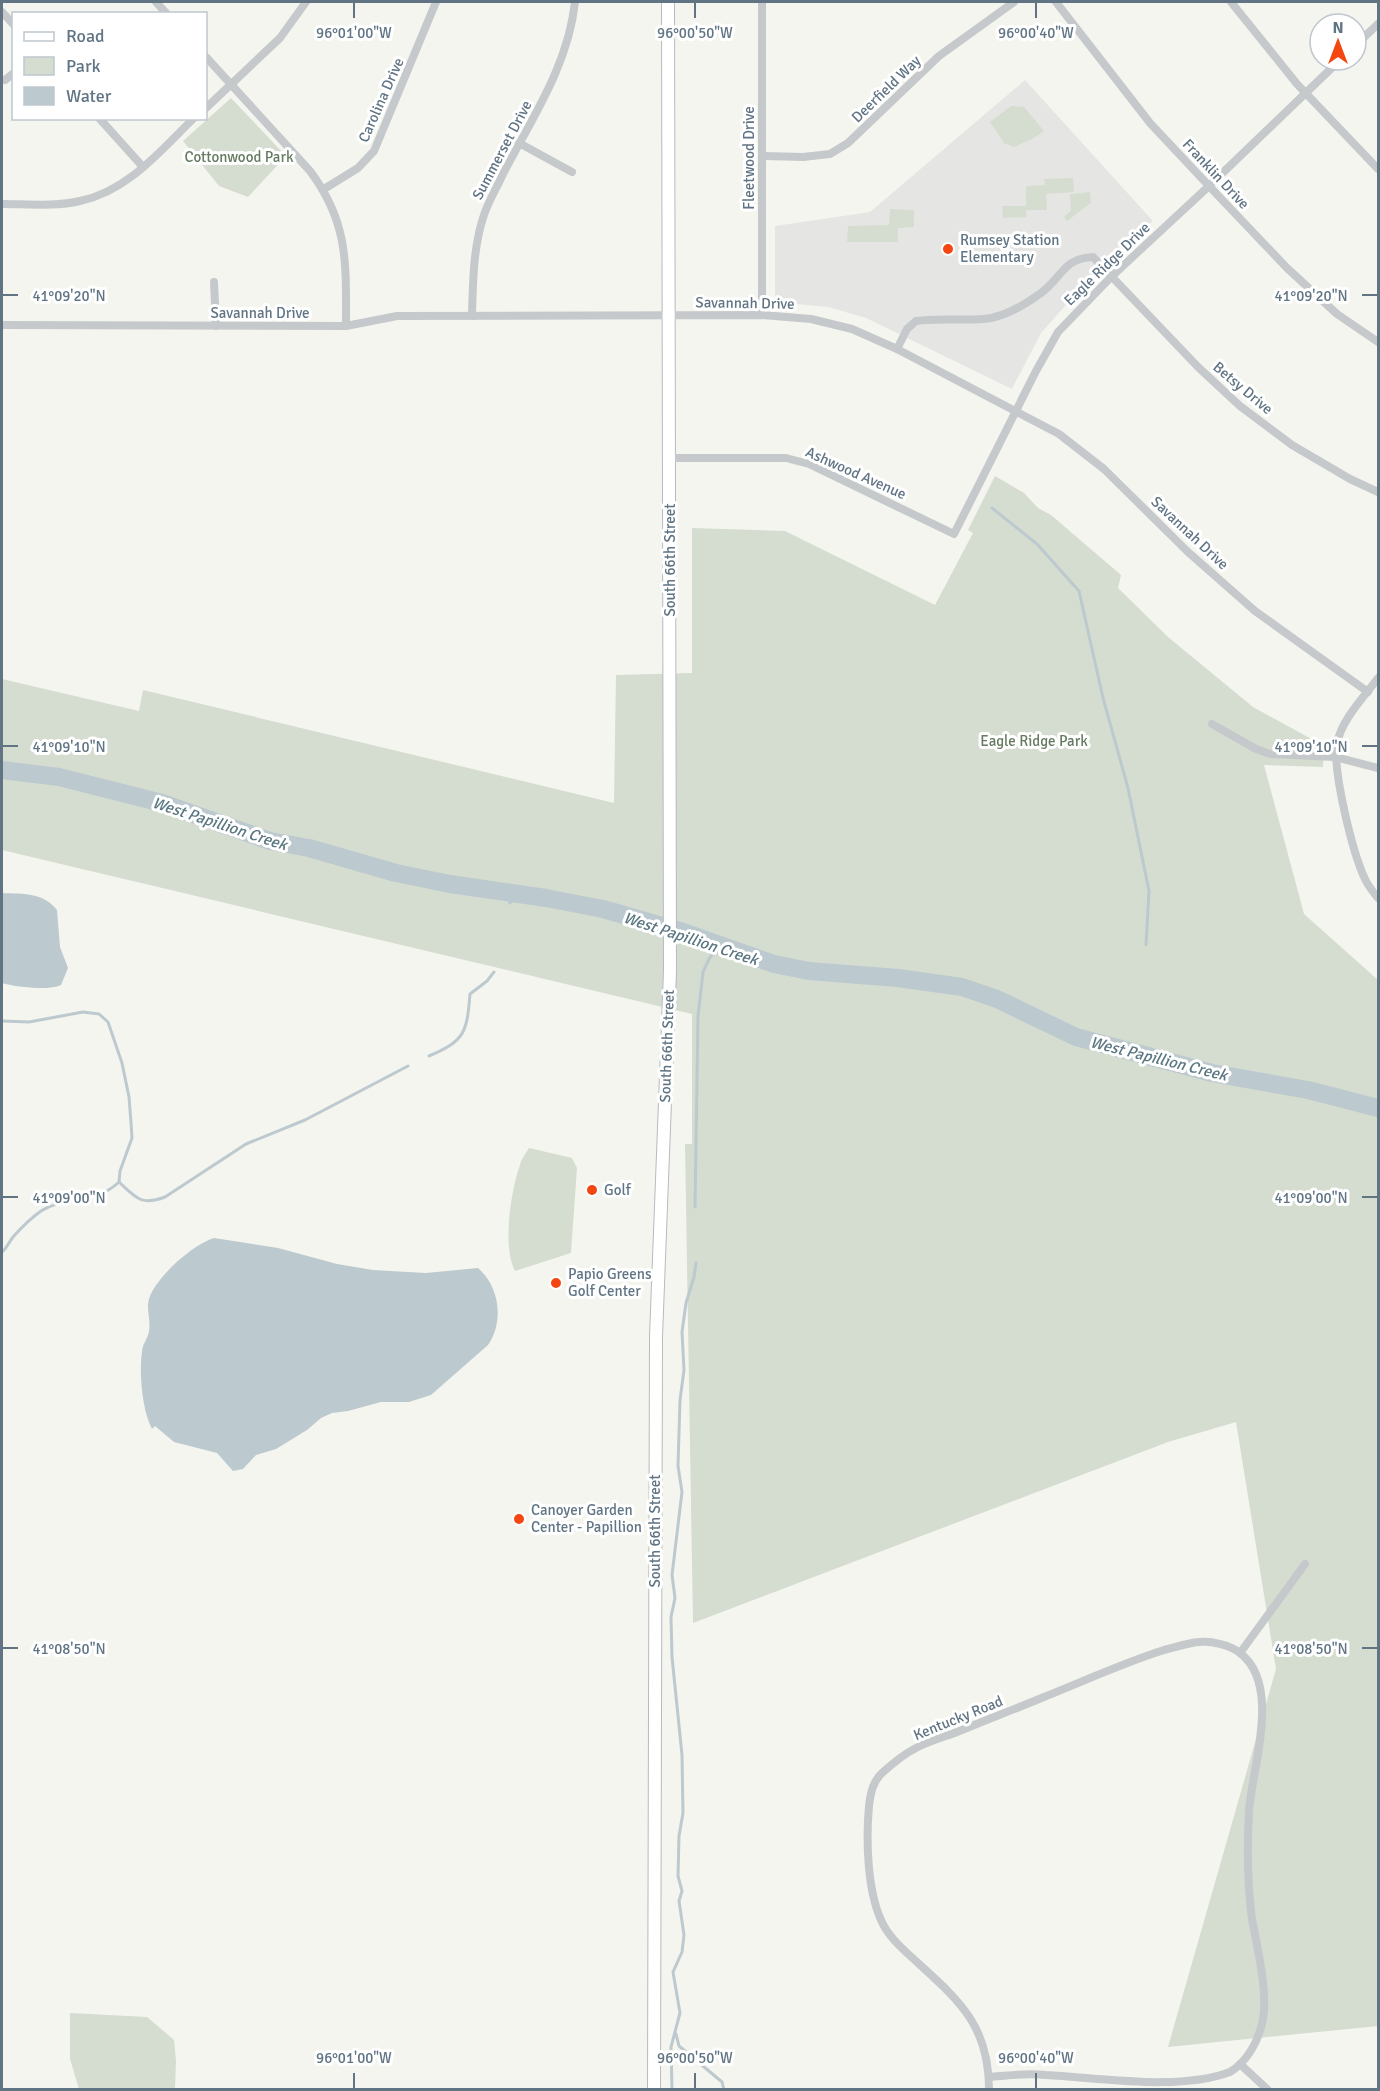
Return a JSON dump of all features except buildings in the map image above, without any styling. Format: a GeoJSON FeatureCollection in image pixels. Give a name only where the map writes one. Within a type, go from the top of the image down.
{"type":"FeatureCollection","features":[{"type":"Feature","properties":{"kind":"street"},"geometry":{"type":"LineString","coordinates":[[207,107],[280,38],[306,2]]}},
{"type":"Feature","properties":{"kind":"street","name":"Carolina Drive"},"geometry":{"type":"LineString","coordinates":[[324,189],[357,168],[374,151],[436,2]]}},
{"type":"Feature","properties":{"kind":"street","name":"Summerset Drive"},"geometry":{"type":"LineString","coordinates":[[472,316],[476,252],[485,211],[519,143],[540,109],[555,76],[564,50],[575,2]]}},
{"type":"Feature","properties":{"kind":"street","name":"South 66th Street"},"geometry":{"type":"LineString","coordinates":[[654,2090],[656,1347],[670,971],[668,2]]}},
{"type":"Feature","properties":{"kind":"street","name":"Fleetwood Drive"},"geometry":{"type":"LineString","coordinates":[[762,2],[762,315]]}},
{"type":"Feature","properties":{"kind":"street","name":"Deerfield Way"},"geometry":{"type":"LineString","coordinates":[[762,156],[803,157],[830,154],[848,143],[939,56],[1014,2]]}},
{"type":"Feature","properties":{"kind":"street","name":"Franklin Drive"},"geometry":{"type":"LineString","coordinates":[[1056,2],[1150,123],[1209,186],[1287,268],[1336,314],[1378,342]]}},
{"type":"Feature","properties":{"kind":"street"},"geometry":{"type":"LineString","coordinates":[[1231,2],[1305,93],[1378,169]]}},
{"type":"Feature","properties":{"kind":"street"},"geometry":{"type":"LineString","coordinates":[[207,58],[324,189],[339,222],[343,241],[346,326]]}},
{"type":"Feature","properties":{"kind":"street","name":"Eagle Ridge Drive"},"geometry":{"type":"LineString","coordinates":[[954,534],[1058,332],[1111,277],[1327,72]]}},
{"type":"Feature","properties":{"kind":"street"},"geometry":{"type":"LineString","coordinates":[[4,80],[12,74]]}},
{"type":"Feature","properties":{"kind":"street"},"geometry":{"type":"LineString","coordinates":[[101,120],[143,167]]}},
{"type":"Feature","properties":{"kind":"street"},"geometry":{"type":"LineString","coordinates":[[2,204],[80,201],[105,192],[126,181],[143,167],[192,120]]}},
{"type":"Feature","properties":{"kind":"street"},"geometry":{"type":"LineString","coordinates":[[519,143],[572,172]]}},
{"type":"Feature","properties":{"kind":"street","name":"Betsy Drive"},"geometry":{"type":"LineString","coordinates":[[897,349],[907,329],[916,321],[990,318],[1013,311],[1043,292],[1071,262],[1093,257],[1198,368],[1240,406],[1306,454],[1378,492]]}},
{"type":"Feature","properties":{"kind":"street"},"geometry":{"type":"LineString","coordinates":[[214,282],[216,326]]}},
{"type":"Feature","properties":{"kind":"street","name":"Savannah Drive"},"geometry":{"type":"LineString","coordinates":[[2,325],[346,326],[397,316],[762,315],[811,319],[852,329],[897,349],[1059,434],[1104,470],[1188,552],[1256,611],[1368,692]]}},
{"type":"Feature","properties":{"kind":"street","name":"Ashwood Avenue"},"geometry":{"type":"LineString","coordinates":[[670,458],[786,458],[809,464],[954,534]]}},
{"type":"Feature","properties":{"kind":"street"},"geometry":{"type":"LineString","coordinates":[[1378,678],[1343,726],[1335,757],[1337,777],[1365,881],[1378,898]]}},
{"type":"Feature","properties":{"kind":"street"},"geometry":{"type":"LineString","coordinates":[[1212,724],[1256,749],[1270,754],[1335,757],[1378,768]]}},
{"type":"Feature","properties":{"kind":"street"},"geometry":{"type":"LineString","coordinates":[[989,2077],[1014,2074],[1046,2075],[1168,2088],[1193,2087],[1231,2071],[1248,2057],[1257,2039],[1263,2018],[1264,2003],[1251,1914],[1246,1858],[1262,1703],[1255,1673],[1247,1659],[1240,1653],[1305,1564]]}},
{"type":"Feature","properties":{"kind":"street","name":"Kentucky Road"},"geometry":{"type":"LineString","coordinates":[[989,2090],[989,2077],[976,2029],[968,2012],[904,1950],[882,1922],[871,1884],[868,1839],[869,1806],[878,1776],[916,1748],[1136,1659],[1185,1644],[1201,1642],[1220,1644],[1240,1653]]}},
{"type":"Feature","properties":{"kind":"street"},"geometry":{"type":"LineString","coordinates":[[1240,2064],[1268,2090]]}},
{"type":"Feature","properties":{"kind":"shaded area","name":"Rumsey Station Elementary"},"geometry":{"type":"Polygon","coordinates":[[[1025,80],[1153,221],[1096,271],[1041,333],[1012,389],[866,318],[828,307],[775,302],[775,226],[870,212],[1025,80]]]}},
{"type":"Feature","properties":{"kind":"green space","name":"Cottonwood Park"},"geometry":{"type":"Polygon","coordinates":[[[231,98],[286,156],[248,197],[219,186],[183,141],[231,98]]]}},
{"type":"Feature","properties":{"kind":"green space"},"geometry":{"type":"Polygon","coordinates":[[[1011,106],[1024,107],[1044,131],[1014,147],[1004,143],[990,122],[1011,106]]]}},
{"type":"Feature","properties":{"kind":"green space"},"geometry":{"type":"Polygon","coordinates":[[[1073,178],[1074,192],[1046,194],[1047,210],[1026,210],[1026,217],[1003,218],[1002,206],[1026,206],[1026,186],[1045,185],[1044,179],[1073,178]]]}},
{"type":"Feature","properties":{"kind":"green space"},"geometry":{"type":"Polygon","coordinates":[[[1090,192],[1091,203],[1067,221],[1064,217],[1071,211],[1070,194],[1090,192]]]}},
{"type":"Feature","properties":{"kind":"green space"},"geometry":{"type":"Polygon","coordinates":[[[890,209],[914,210],[914,227],[898,228],[898,242],[847,242],[848,226],[889,225],[890,209]]]}},
{"type":"Feature","properties":{"kind":"green space","name":"Eagle Ridge Park"},"geometry":{"type":"Polygon","coordinates":[[[995,476],[1024,493],[1038,508],[1051,515],[1121,575],[1118,588],[1168,637],[1253,707],[1324,746],[1323,767],[1264,765],[1304,914],[1378,980],[1378,2026],[1168,2047],[1276,1669],[1236,1422],[1168,1442],[693,1623],[685,1144],[692,1144],[692,1014],[2,850],[2,679],[139,711],[143,690],[614,803],[616,675],[692,673],[692,528],[785,531],[935,605],[973,533],[968,530],[995,476]]]}},
{"type":"Feature","properties":{"kind":"green space"},"geometry":{"type":"Polygon","coordinates":[[[529,1148],[572,1158],[577,1168],[571,1253],[515,1271],[509,1248],[509,1218],[521,1161],[529,1148]]]}},
{"type":"Feature","properties":{"kind":"green space"},"geometry":{"type":"Polygon","coordinates":[[[70,2013],[147,2017],[174,2040],[175,2089],[79,2089],[70,2059],[70,2013]]]}},
{"type":"Feature","properties":{"kind":"water"},"geometry":{"type":"Polygon","coordinates":[[[2,893],[39,897],[57,910],[60,947],[68,968],[61,985],[40,988],[2,983],[2,893]]]}},
{"type":"Feature","properties":{"kind":"water"},"geometry":{"type":"Polygon","coordinates":[[[214,1238],[278,1248],[337,1264],[373,1270],[426,1273],[478,1268],[491,1285],[495,1295],[498,1316],[493,1336],[488,1345],[431,1395],[409,1402],[381,1402],[332,1413],[276,1449],[256,1455],[243,1469],[233,1471],[217,1453],[174,1442],[155,1426],[152,1429],[146,1412],[141,1381],[142,1349],[149,1327],[148,1303],[153,1290],[176,1263],[196,1247],[214,1238]]]}},
{"type":"Feature","properties":{"kind":"waterway"},"geometry":{"type":"LineString","coordinates":[[992,508],[1037,544],[1079,591],[1103,698],[1128,788],[1149,891],[1146,945]]}},
{"type":"Feature","properties":{"kind":"waterway","name":"West Papillion Creek"},"geometry":{"type":"LineString","coordinates":[[2,770],[59,777],[162,803],[270,841],[309,848],[396,873],[603,909],[683,932],[774,964],[809,971],[898,978],[962,987],[997,999],[1076,1037],[1212,1073],[1308,1090],[1378,1108]]}},
{"type":"Feature","properties":{"kind":"waterway"},"geometry":{"type":"LineString","coordinates":[[510,903],[515,894]]}},
{"type":"Feature","properties":{"kind":"waterway"},"geometry":{"type":"LineString","coordinates":[[695,1207],[698,1016],[703,972],[719,945]]}},
{"type":"Feature","properties":{"kind":"waterway"},"geometry":{"type":"LineString","coordinates":[[429,1056],[441,1051],[462,1034],[470,994],[487,981],[494,972]]}},
{"type":"Feature","properties":{"kind":"waterway"},"geometry":{"type":"LineString","coordinates":[[2,1021],[29,1022],[83,1012],[99,1014],[108,1022],[122,1063],[129,1097],[132,1138],[120,1171],[119,1182],[100,1194],[60,1203],[41,1211],[19,1230],[2,1252]]}},
{"type":"Feature","properties":{"kind":"waterway"},"geometry":{"type":"LineString","coordinates":[[119,1182],[139,1199],[150,1201],[165,1197],[246,1144],[305,1120],[408,1066]]}},
{"type":"Feature","properties":{"kind":"waterway"},"geometry":{"type":"LineString","coordinates":[[672,2090],[671,2047],[680,2013],[673,1972],[682,1952],[684,1935],[679,1901],[682,1891],[678,1876],[679,1836],[683,1813],[682,1755],[672,1657],[671,1617],[675,1598],[672,1575],[682,1492],[678,1466],[680,1400],[684,1370],[682,1332],[686,1303],[696,1263]]}},
{"type":"Feature","properties":{"kind":"waterway"},"geometry":{"type":"LineString","coordinates":[[676,2034],[679,2046],[722,2082],[724,2090]]}},
{"type":"Feature","properties":{"kind":"place","name":"Rumsey Station Elementary"},"geometry":{"type":"Point","coordinates":[948,249]}},
{"type":"Feature","properties":{"kind":"place","name":"Golf"},"geometry":{"type":"Point","coordinates":[592,1190]}},
{"type":"Feature","properties":{"kind":"place","name":"Papio Greens Golf Center"},"geometry":{"type":"Point","coordinates":[556,1283]}},
{"type":"Feature","properties":{"kind":"place","name":"Canoyer Garden Center - Papillion"},"geometry":{"type":"Point","coordinates":[519,1519]}}]}
